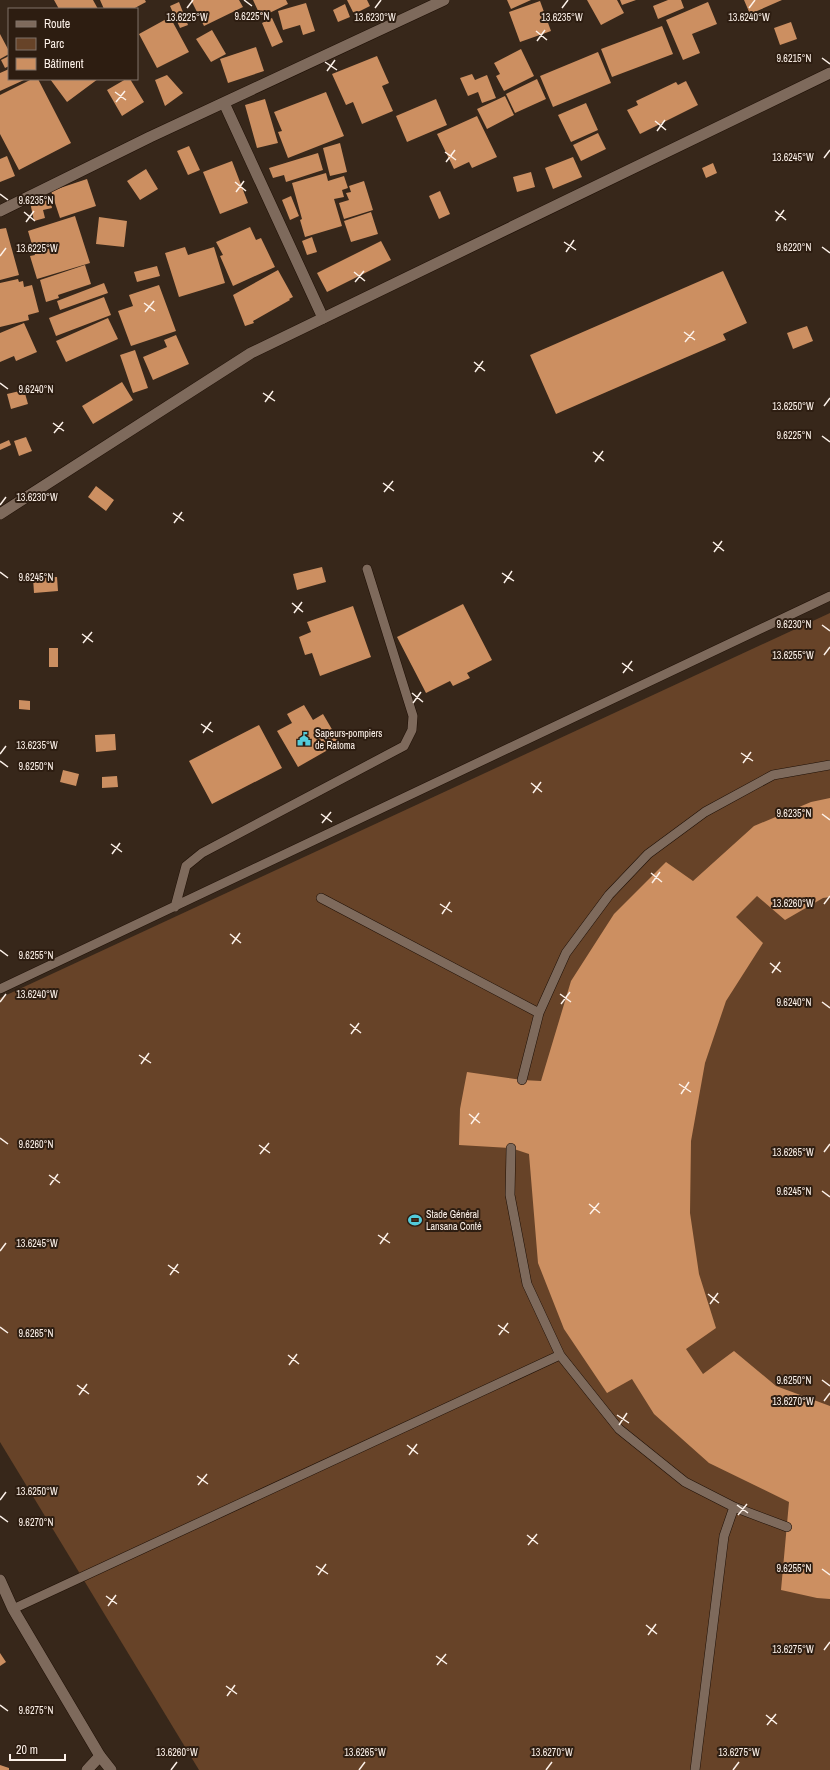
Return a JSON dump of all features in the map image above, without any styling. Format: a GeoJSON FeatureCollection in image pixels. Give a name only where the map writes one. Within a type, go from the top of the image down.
{"type":"FeatureCollection","features":[{"type":"Feature","properties":{"kind":"street"},"geometry":{"type":"LineString","coordinates":[[0,211],[224,102],[444,0]]}},
{"type":"Feature","properties":{"kind":"street"},"geometry":{"type":"LineString","coordinates":[[0,514],[251,353],[830,73]]}},
{"type":"Feature","properties":{"kind":"street"},"geometry":{"type":"LineString","coordinates":[[224,102],[323,318]]}},
{"type":"Feature","properties":{"kind":"street"},"geometry":{"type":"LineString","coordinates":[[0,1582],[13,1609],[100,1756],[111,1770]]}},
{"type":"Feature","properties":{"kind":"street"},"geometry":{"type":"LineString","coordinates":[[87,1770],[100,1756]]}},
{"type":"Feature","properties":{"kind":"lane"},"geometry":{"type":"LineString","coordinates":[[175,906],[186,866],[202,853],[404,746],[412,730],[412,716],[367,569]]}},
{"type":"Feature","properties":{"kind":"lane"},"geometry":{"type":"LineString","coordinates":[[0,989],[830,596]]}},
{"type":"Feature","properties":{"kind":"lane"},"geometry":{"type":"LineString","coordinates":[[522,1080],[539,1012],[566,954],[609,895],[648,854],[705,812],[773,776],[830,765]]}},
{"type":"Feature","properties":{"kind":"lane"},"geometry":{"type":"LineString","coordinates":[[321,898],[539,1012]]}},
{"type":"Feature","properties":{"kind":"lane"},"geometry":{"type":"LineString","coordinates":[[511,1148],[510,1195],[527,1284],[560,1355],[619,1429],[685,1482],[734,1507],[787,1527]]}},
{"type":"Feature","properties":{"kind":"lane"},"geometry":{"type":"LineString","coordinates":[[13,1609],[560,1355]]}},
{"type":"Feature","properties":{"kind":"lane"},"geometry":{"type":"LineString","coordinates":[[695,1770],[724,1536],[734,1507]]}},
{"type":"Feature","properties":{"kind":"green space","name":"Stade Général Lansana Conté"},"geometry":{"type":"Polygon","coordinates":[[[830,613],[830,1770],[199,1770],[0,1442],[0,998],[830,613]]]}},
{"type":"Feature","properties":{"kind":"building"},"geometry":{"type":"Polygon","coordinates":[[[54,0],[93,0],[97,8],[58,8],[54,0]]]}},
{"type":"Feature","properties":{"kind":"building"},"geometry":{"type":"Polygon","coordinates":[[[100,0],[145,0],[146,2],[135,8],[104,8],[100,0]]]}},
{"type":"Feature","properties":{"kind":"building"},"geometry":{"type":"Polygon","coordinates":[[[191,0],[239,0],[243,7],[204,26],[191,0]]]}},
{"type":"Feature","properties":{"kind":"building"},"geometry":{"type":"Polygon","coordinates":[[[253,0],[286,0],[288,4],[261,17],[253,0]]]}},
{"type":"Feature","properties":{"kind":"building"},"geometry":{"type":"Polygon","coordinates":[[[347,0],[367,0],[370,6],[354,14],[347,0]]]}},
{"type":"Feature","properties":{"kind":"building"},"geometry":{"type":"Polygon","coordinates":[[[507,0],[531,0],[511,9],[507,0]]]}},
{"type":"Feature","properties":{"kind":"building"},"geometry":{"type":"Polygon","coordinates":[[[587,0],[617,0],[624,13],[601,25],[587,0]]]}},
{"type":"Feature","properties":{"kind":"building"},"geometry":{"type":"Polygon","coordinates":[[[620,0],[636,0],[622,5],[620,0]]]}},
{"type":"Feature","properties":{"kind":"building"},"geometry":{"type":"Polygon","coordinates":[[[668,0],[681,0],[684,8],[658,19],[653,6],[668,0]]]}},
{"type":"Feature","properties":{"kind":"building"},"geometry":{"type":"Polygon","coordinates":[[[744,0],[782,0],[750,14],[744,0]]]}},
{"type":"Feature","properties":{"kind":"building"},"geometry":{"type":"Polygon","coordinates":[[[540,1],[551,31],[520,42],[509,12],[540,1]]]}},
{"type":"Feature","properties":{"kind":"building"},"geometry":{"type":"Polygon","coordinates":[[[179,2],[188,25],[180,28],[170,6],[179,2]]]}},
{"type":"Feature","properties":{"kind":"building"},"geometry":{"type":"Polygon","coordinates":[[[708,2],[717,24],[692,34],[700,53],[683,60],[666,20],[708,2]]]}},
{"type":"Feature","properties":{"kind":"building"},"geometry":{"type":"Polygon","coordinates":[[[306,3],[315,31],[303,35],[300,25],[283,30],[278,11],[306,3]]]}},
{"type":"Feature","properties":{"kind":"building"},"geometry":{"type":"Polygon","coordinates":[[[345,4],[350,17],[338,22],[333,10],[345,4]]]}},
{"type":"Feature","properties":{"kind":"building"},"geometry":{"type":"Polygon","coordinates":[[[170,17],[189,52],[157,68],[139,34],[170,17]]]}},
{"type":"Feature","properties":{"kind":"building"},"geometry":{"type":"Polygon","coordinates":[[[272,18],[283,42],[272,47],[262,23],[272,18]]]}},
{"type":"Feature","properties":{"kind":"building"},"geometry":{"type":"Polygon","coordinates":[[[791,22],[797,39],[780,45],[774,28],[791,22]]]}},
{"type":"Feature","properties":{"kind":"building"},"geometry":{"type":"Polygon","coordinates":[[[662,26],[673,54],[612,77],[601,49],[662,26]]]}},
{"type":"Feature","properties":{"kind":"building"},"geometry":{"type":"Polygon","coordinates":[[[212,30],[226,54],[211,62],[196,39],[212,30]]]}},
{"type":"Feature","properties":{"kind":"building"},"geometry":{"type":"Polygon","coordinates":[[[0,34],[8,49],[8,55],[0,59],[0,34]]]}},
{"type":"Feature","properties":{"kind":"building"},"geometry":{"type":"Polygon","coordinates":[[[256,47],[264,71],[228,83],[220,59],[256,47]]]}},
{"type":"Feature","properties":{"kind":"building"},"geometry":{"type":"Polygon","coordinates":[[[521,49],[534,76],[504,91],[496,76],[500,74],[494,63],[521,49]]]}},
{"type":"Feature","properties":{"kind":"building"},"geometry":{"type":"Polygon","coordinates":[[[598,52],[611,83],[553,107],[540,76],[598,52]]]}},
{"type":"Feature","properties":{"kind":"building"},"geometry":{"type":"Polygon","coordinates":[[[8,56],[8,66],[5,68],[1,60],[8,56]]]}},
{"type":"Feature","properties":{"kind":"building"},"geometry":{"type":"Polygon","coordinates":[[[377,56],[389,83],[382,86],[393,111],[362,124],[353,102],[346,105],[332,74],[377,56]]]}},
{"type":"Feature","properties":{"kind":"building"},"geometry":{"type":"Polygon","coordinates":[[[8,69],[8,80],[24,80],[0,91],[0,73],[8,69]]]}},
{"type":"Feature","properties":{"kind":"building"},"geometry":{"type":"Polygon","coordinates":[[[472,74],[475,80],[487,75],[496,98],[482,103],[478,92],[468,96],[460,78],[472,74]]]}},
{"type":"Feature","properties":{"kind":"building"},"geometry":{"type":"Polygon","coordinates":[[[167,75],[183,93],[165,106],[155,80],[167,75]]]}},
{"type":"Feature","properties":{"kind":"building"},"geometry":{"type":"Polygon","coordinates":[[[537,79],[546,99],[515,113],[506,94],[537,79]]]}},
{"type":"Feature","properties":{"kind":"building"},"geometry":{"type":"Polygon","coordinates":[[[30,80],[39,80],[71,143],[19,170],[0,134],[0,95],[30,80]]]}},
{"type":"Feature","properties":{"kind":"building"},"geometry":{"type":"Polygon","coordinates":[[[51,80],[97,80],[67,102],[51,80]]]}},
{"type":"Feature","properties":{"kind":"building"},"geometry":{"type":"Polygon","coordinates":[[[124,80],[131,80],[144,102],[122,116],[107,90],[124,80]]]}},
{"type":"Feature","properties":{"kind":"building"},"geometry":{"type":"Polygon","coordinates":[[[686,81],[698,105],[640,134],[627,110],[638,105],[636,101],[676,82],[678,85],[686,81]]]}},
{"type":"Feature","properties":{"kind":"building"},"geometry":{"type":"Polygon","coordinates":[[[326,92],[344,136],[288,158],[278,132],[282,131],[274,112],[326,92]]]}},
{"type":"Feature","properties":{"kind":"building"},"geometry":{"type":"Polygon","coordinates":[[[505,96],[514,115],[487,129],[477,109],[505,96]]]}},
{"type":"Feature","properties":{"kind":"building"},"geometry":{"type":"Polygon","coordinates":[[[265,99],[278,143],[257,148],[245,105],[265,99]]]}},
{"type":"Feature","properties":{"kind":"building"},"geometry":{"type":"Polygon","coordinates":[[[436,99],[447,125],[407,142],[396,116],[436,99]]]}},
{"type":"Feature","properties":{"kind":"building"},"geometry":{"type":"Polygon","coordinates":[[[586,103],[598,130],[571,142],[558,115],[586,103]]]}},
{"type":"Feature","properties":{"kind":"building"},"geometry":{"type":"Polygon","coordinates":[[[477,116],[497,157],[472,168],[469,162],[454,169],[437,134],[477,116]]]}},
{"type":"Feature","properties":{"kind":"building"},"geometry":{"type":"Polygon","coordinates":[[[598,133],[606,149],[581,161],[573,145],[598,133]]]}},
{"type":"Feature","properties":{"kind":"building"},"geometry":{"type":"Polygon","coordinates":[[[340,143],[347,172],[330,176],[323,148],[340,143]]]}},
{"type":"Feature","properties":{"kind":"building"},"geometry":{"type":"Polygon","coordinates":[[[189,146],[200,170],[188,175],[177,151],[189,146]]]}},
{"type":"Feature","properties":{"kind":"building"},"geometry":{"type":"Polygon","coordinates":[[[318,153],[323,170],[286,182],[284,175],[273,178],[269,168],[318,153]]]}},
{"type":"Feature","properties":{"kind":"building"},"geometry":{"type":"Polygon","coordinates":[[[7,156],[15,176],[0,182],[0,159],[7,156]]]}},
{"type":"Feature","properties":{"kind":"building"},"geometry":{"type":"Polygon","coordinates":[[[573,157],[582,177],[553,189],[545,168],[573,157]]]}},
{"type":"Feature","properties":{"kind":"building"},"geometry":{"type":"Polygon","coordinates":[[[232,161],[248,203],[220,214],[203,172],[232,161]]]}},
{"type":"Feature","properties":{"kind":"building"},"geometry":{"type":"Polygon","coordinates":[[[713,163],[717,173],[706,178],[702,168],[713,163]]]}},
{"type":"Feature","properties":{"kind":"building"},"geometry":{"type":"Polygon","coordinates":[[[146,169],[158,189],[140,200],[127,181],[146,169]]]}},
{"type":"Feature","properties":{"kind":"building"},"geometry":{"type":"Polygon","coordinates":[[[531,172],[535,187],[517,192],[513,177],[531,172]]]}},
{"type":"Feature","properties":{"kind":"building"},"geometry":{"type":"Polygon","coordinates":[[[326,173],[328,181],[344,176],[348,188],[342,190],[344,197],[334,199],[342,226],[305,237],[300,220],[302,219],[292,183],[326,173]]]}},
{"type":"Feature","properties":{"kind":"building"},"geometry":{"type":"Polygon","coordinates":[[[87,179],[96,206],[60,218],[51,191],[87,179]]]}},
{"type":"Feature","properties":{"kind":"building"},"geometry":{"type":"Polygon","coordinates":[[[364,181],[373,210],[344,219],[339,203],[349,200],[346,193],[351,192],[349,186],[364,181]]]}},
{"type":"Feature","properties":{"kind":"building"},"geometry":{"type":"Polygon","coordinates":[[[440,191],[450,214],[439,219],[429,196],[440,191]]]}},
{"type":"Feature","properties":{"kind":"building"},"geometry":{"type":"Polygon","coordinates":[[[291,196],[299,216],[290,220],[282,200],[291,196]]]}},
{"type":"Feature","properties":{"kind":"building"},"geometry":{"type":"Polygon","coordinates":[[[50,198],[52,208],[43,210],[45,218],[34,221],[30,202],[50,198]]]}},
{"type":"Feature","properties":{"kind":"building"},"geometry":{"type":"Polygon","coordinates":[[[371,212],[378,234],[351,242],[344,221],[371,212]]]}},
{"type":"Feature","properties":{"kind":"building"},"geometry":{"type":"Polygon","coordinates":[[[75,216],[90,263],[37,279],[30,256],[35,255],[28,231],[75,216]]]}},
{"type":"Feature","properties":{"kind":"building"},"geometry":{"type":"Polygon","coordinates":[[[99,217],[127,221],[124,247],[96,244],[99,217]]]}},
{"type":"Feature","properties":{"kind":"building"},"geometry":{"type":"Polygon","coordinates":[[[250,227],[256,240],[261,238],[275,267],[233,286],[220,256],[223,255],[216,242],[250,227]]]}},
{"type":"Feature","properties":{"kind":"building"},"geometry":{"type":"Polygon","coordinates":[[[6,228],[19,275],[0,280],[0,229],[6,228]]]}},
{"type":"Feature","properties":{"kind":"building"},"geometry":{"type":"Polygon","coordinates":[[[312,237],[317,252],[307,255],[302,241],[312,237]]]}},
{"type":"Feature","properties":{"kind":"building"},"geometry":{"type":"Polygon","coordinates":[[[381,241],[391,260],[327,292],[317,273],[381,241]]]}},
{"type":"Feature","properties":{"kind":"building"},"geometry":{"type":"Polygon","coordinates":[[[185,247],[188,255],[214,247],[225,283],[179,297],[165,253],[185,247]]]}},
{"type":"Feature","properties":{"kind":"building"},"geometry":{"type":"Polygon","coordinates":[[[85,265],[91,284],[58,295],[59,298],[46,302],[40,280],[85,265]]]}},
{"type":"Feature","properties":{"kind":"building"},"geometry":{"type":"Polygon","coordinates":[[[157,266],[160,276],[137,282],[134,272],[157,266]]]}},
{"type":"Feature","properties":{"kind":"building"},"geometry":{"type":"Polygon","coordinates":[[[278,270],[293,297],[253,321],[254,323],[245,326],[233,295],[278,270]]]}},
{"type":"Feature","properties":{"kind":"building"},"geometry":{"type":"Polygon","coordinates":[[[723,271],[747,323],[723,334],[726,340],[556,414],[530,355],[723,271]]]}},
{"type":"Feature","properties":{"kind":"building"},"geometry":{"type":"Polygon","coordinates":[[[18,279],[19,282],[23,281],[24,287],[32,285],[39,312],[28,315],[29,320],[0,327],[0,283],[18,279]]]}},
{"type":"Feature","properties":{"kind":"building"},"geometry":{"type":"Polygon","coordinates":[[[104,283],[108,293],[60,310],[57,301],[104,283]]]}},
{"type":"Feature","properties":{"kind":"building"},"geometry":{"type":"Polygon","coordinates":[[[159,285],[176,331],[131,346],[118,311],[133,306],[129,295],[159,285]]]}},
{"type":"Feature","properties":{"kind":"building"},"geometry":{"type":"Polygon","coordinates":[[[104,297],[111,315],[56,336],[49,318],[104,297]]]}},
{"type":"Feature","properties":{"kind":"building"},"geometry":{"type":"Polygon","coordinates":[[[108,318],[118,339],[66,362],[56,341],[108,318]]]}},
{"type":"Feature","properties":{"kind":"building"},"geometry":{"type":"Polygon","coordinates":[[[24,323],[37,352],[16,361],[14,356],[0,362],[0,333],[24,323]]]}},
{"type":"Feature","properties":{"kind":"building"},"geometry":{"type":"Polygon","coordinates":[[[807,326],[813,341],[793,349],[787,333],[807,326]]]}},
{"type":"Feature","properties":{"kind":"building"},"geometry":{"type":"Polygon","coordinates":[[[176,335],[189,364],[153,380],[143,357],[167,347],[164,340],[176,335]]]}},
{"type":"Feature","properties":{"kind":"building"},"geometry":{"type":"Polygon","coordinates":[[[135,350],[148,388],[133,393],[120,355],[135,350]]]}},
{"type":"Feature","properties":{"kind":"building"},"geometry":{"type":"Polygon","coordinates":[[[122,382],[133,400],[93,424],[82,406],[122,382]]]}},
{"type":"Feature","properties":{"kind":"building"},"geometry":{"type":"Polygon","coordinates":[[[24,390],[28,404],[11,409],[7,394],[24,390]]]}},
{"type":"Feature","properties":{"kind":"building"},"geometry":{"type":"Polygon","coordinates":[[[26,437],[32,451],[19,456],[14,441],[26,437]]]}},
{"type":"Feature","properties":{"kind":"building"},"geometry":{"type":"Polygon","coordinates":[[[9,440],[11,445],[0,450],[0,444],[9,440]]]}},
{"type":"Feature","properties":{"kind":"building"},"geometry":{"type":"Polygon","coordinates":[[[96,486],[114,500],[106,511],[88,497],[96,486]]]}},
{"type":"Feature","properties":{"kind":"building"},"geometry":{"type":"Polygon","coordinates":[[[322,567],[326,582],[297,590],[293,574],[322,567]]]}},
{"type":"Feature","properties":{"kind":"building"},"geometry":{"type":"Polygon","coordinates":[[[57,577],[58,591],[34,593],[33,578],[57,577]]]}},
{"type":"Feature","properties":{"kind":"building"},"geometry":{"type":"Polygon","coordinates":[[[463,604],[492,660],[467,673],[470,678],[453,686],[450,681],[426,693],[397,637],[463,604]]]}},
{"type":"Feature","properties":{"kind":"building"},"geometry":{"type":"Polygon","coordinates":[[[353,606],[371,657],[320,676],[312,653],[305,655],[299,637],[311,632],[307,622],[353,606]]]}},
{"type":"Feature","properties":{"kind":"building"},"geometry":{"type":"Polygon","coordinates":[[[49,648],[58,648],[58,667],[49,667],[49,648]]]}},
{"type":"Feature","properties":{"kind":"building"},"geometry":{"type":"Polygon","coordinates":[[[19,700],[30,701],[30,710],[19,709],[19,700]]]}},
{"type":"Feature","properties":{"kind":"building"},"geometry":{"type":"Polygon","coordinates":[[[304,705],[313,720],[323,714],[340,743],[298,767],[277,731],[292,723],[287,714],[304,705]]]}},
{"type":"Feature","properties":{"kind":"building"},"geometry":{"type":"Polygon","coordinates":[[[259,725],[282,768],[212,804],[189,761],[259,725]]]}},
{"type":"Feature","properties":{"kind":"building"},"geometry":{"type":"Polygon","coordinates":[[[115,734],[116,750],[96,752],[95,735],[115,734]]]}},
{"type":"Feature","properties":{"kind":"building"},"geometry":{"type":"Polygon","coordinates":[[[63,770],[79,774],[76,786],[60,782],[63,770]]]}},
{"type":"Feature","properties":{"kind":"building"},"geometry":{"type":"Polygon","coordinates":[[[117,776],[118,787],[102,788],[102,777],[117,776]]]}},
{"type":"Feature","properties":{"kind":"building"},"geometry":{"type":"Polygon","coordinates":[[[830,798],[830,897],[823,898],[785,920],[757,896],[736,917],[763,943],[726,1001],[705,1063],[691,1141],[690,1213],[699,1274],[716,1328],[686,1349],[703,1374],[734,1351],[776,1386],[830,1406],[830,1599],[817,1598],[781,1590],[789,1502],[709,1463],[654,1414],[632,1379],[607,1393],[564,1329],[538,1263],[529,1154],[511,1148],[459,1145],[460,1109],[467,1072],[522,1080],[541,1081],[571,981],[614,914],[666,862],[693,881],[754,826],[811,802],[830,798]]]}},
{"type":"Feature","properties":{"kind":"building"},"geometry":{"type":"Polygon","coordinates":[[[0,1653],[6,1662],[0,1666],[0,1653]]]}},
{"type":"Feature","properties":{"kind":"building"},"geometry":{"type":"Polygon","coordinates":[[[0,1765],[9,1768],[9,1770],[0,1770],[0,1765]]]}},
{"type":"Feature","properties":{"kind":"place","name":"Sapeurs-pompiers de Ratoma"},"geometry":{"type":"Point","coordinates":[304,739]}},
{"type":"Feature","properties":{"kind":"place","name":"Stade Général Lansana Conté"},"geometry":{"type":"Point","coordinates":[415,1220]}}]}
